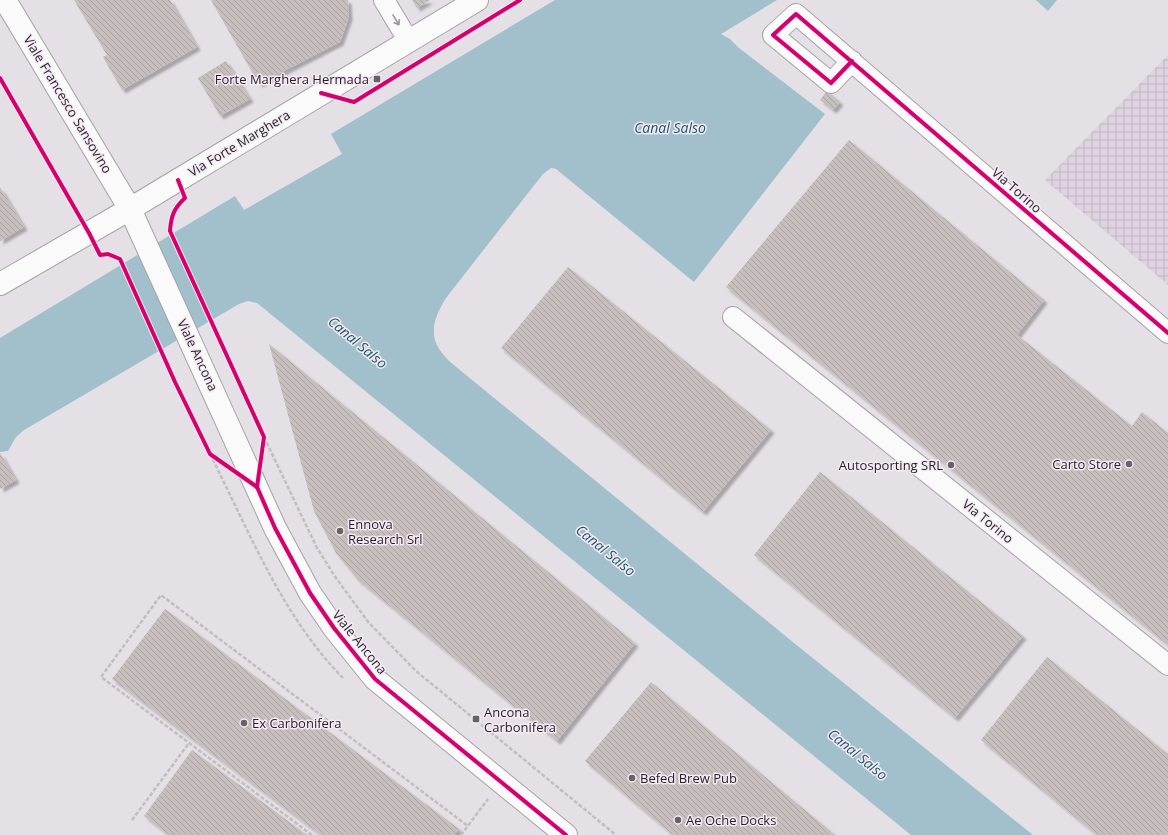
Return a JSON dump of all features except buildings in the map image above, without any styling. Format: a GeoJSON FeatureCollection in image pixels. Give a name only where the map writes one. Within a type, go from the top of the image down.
{"type":"FeatureCollection","features":[{"type":"Feature","properties":{"kind":"street","name":"Viale Francesco Sansovino"},"geometry":{"type":"LineString","coordinates":[[5,0],[130,209]]}},
{"type":"Feature","properties":{"kind":"street"},"geometry":{"type":"LineString","coordinates":[[384,0],[408,40]]}},
{"type":"Feature","properties":{"kind":"street","name":"Via Forte Marghera"},"geometry":{"type":"LineString","coordinates":[[0,284],[130,209],[408,40],[477,0]]}},
{"type":"Feature","properties":{"kind":"street","name":"Via Torino"},"geometry":{"type":"LineString","coordinates":[[852,61],[1168,333]]}},
{"type":"Feature","properties":{"kind":"street","name":"Viale Ancona"},"geometry":{"type":"LineString","coordinates":[[130,209],[202,364],[275,528],[310,593],[334,628],[375,679],[566,835]]}},
{"type":"Feature","properties":{"kind":"street","name":"Via Torino"},"geometry":{"type":"LineString","coordinates":[[733,317],[1168,665]]}},
{"type":"Feature","properties":{"kind":"path"},"geometry":{"type":"LineString","coordinates":[[261,430],[317,548],[336,578],[369,624],[416,671],[616,835]]}},
{"type":"Feature","properties":{"kind":"path"},"geometry":{"type":"LineString","coordinates":[[263,444],[264,437]]}},
{"type":"Feature","properties":{"kind":"path"},"geometry":{"type":"LineString","coordinates":[[207,448],[210,454],[222,462]]}},
{"type":"Feature","properties":{"kind":"path"},"geometry":{"type":"LineString","coordinates":[[312,835],[101,677],[161,595],[468,826]]}},
{"type":"Feature","properties":{"kind":"path"},"geometry":{"type":"LineString","coordinates":[[132,820],[189,743]]}},
{"type":"Feature","properties":{"kind":"path"},"geometry":{"type":"LineString","coordinates":[[461,835],[488,798]]}},
{"type":"Feature","properties":{"kind":"shaded area"},"geometry":{"type":"Polygon","coordinates":[[[1168,55],[1168,285],[1045,180],[1168,55]]]}},
{"type":"Feature","properties":{"kind":"water","name":"Canal Salso"},"geometry":{"type":"Polygon","coordinates":[[[555,0],[777,0],[721,34],[730,39],[739,48],[825,114],[694,282],[556,169],[551,168],[543,174],[446,298],[440,308],[434,327],[436,343],[440,351],[455,366],[794,643],[1033,835],[911,835],[257,303],[248,301],[239,304],[24,430],[16,437],[8,451],[0,452],[0,338],[235,196],[244,210],[342,154],[331,134],[555,0]]]}},
{"type":"Feature","properties":{"kind":"water"},"geometry":{"type":"Polygon","coordinates":[[[1036,0],[1057,0],[1048,11],[1036,0]]]}},
{"type":"Feature","properties":{"kind":"cycle path"},"geometry":{"type":"LineString","coordinates":[[321,93],[354,102],[520,0]]}},
{"type":"Feature","properties":{"kind":"cycle path"},"geometry":{"type":"LineString","coordinates":[[852,61],[831,83],[773,35],[796,14],[1168,333]]}},
{"type":"Feature","properties":{"kind":"cycle path"},"geometry":{"type":"LineString","coordinates":[[0,78],[89,233],[100,255],[108,254],[120,259],[175,382],[210,454],[257,487]]}},
{"type":"Feature","properties":{"kind":"cycle path"},"geometry":{"type":"LineString","coordinates":[[178,180],[185,198],[178,205],[174,213],[170,231],[264,437],[257,487]]}},
{"type":"Feature","properties":{"kind":"cycle path"},"geometry":{"type":"LineString","coordinates":[[257,487],[275,528],[310,593],[334,628],[375,679],[566,835]]}},
{"type":"Feature","properties":{"kind":"place","name":"Forte Marghera Hermada"},"geometry":{"type":"Point","coordinates":[377,79]}},
{"type":"Feature","properties":{"kind":"place","name":"Carto Store"},"geometry":{"type":"Point","coordinates":[1129,464]}},
{"type":"Feature","properties":{"kind":"place","name":"Autosporting SRL"},"geometry":{"type":"Point","coordinates":[951,465]}},
{"type":"Feature","properties":{"kind":"place","name":"Ennova Research Srl"},"geometry":{"type":"Point","coordinates":[340,531]}},
{"type":"Feature","properties":{"kind":"place","name":"Ancona Carbonifera"},"geometry":{"type":"Point","coordinates":[476,719]}},
{"type":"Feature","properties":{"kind":"place","name":"Ex Carbonifera"},"geometry":{"type":"Point","coordinates":[244,723]}},
{"type":"Feature","properties":{"kind":"place","name":"Befed Brew Pub"},"geometry":{"type":"Point","coordinates":[632,778]}},
{"type":"Feature","properties":{"kind":"place","name":"Ae Oche Docks"},"geometry":{"type":"Point","coordinates":[678,820]}}]}
